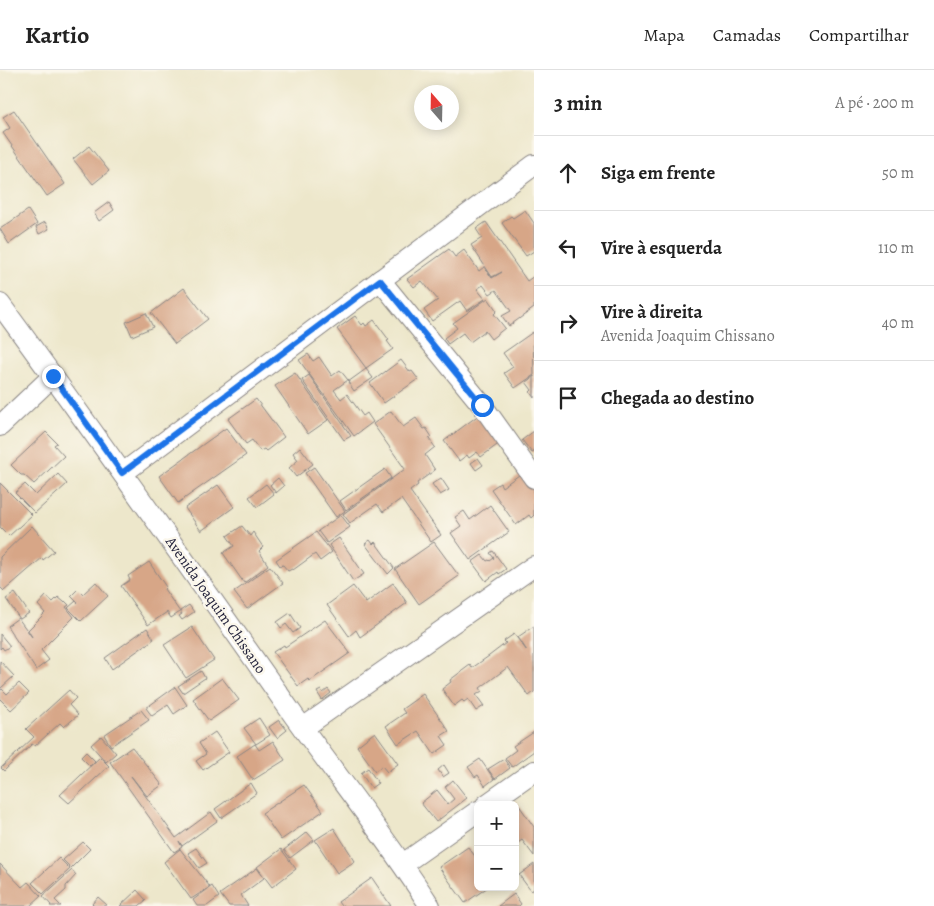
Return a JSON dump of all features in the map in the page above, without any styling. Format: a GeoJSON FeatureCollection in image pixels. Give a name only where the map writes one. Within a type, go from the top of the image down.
{"type":"FeatureCollection","features":[{"type":"Feature","properties":{"kind":"street"},"geometry":{"type":"LineString","coordinates":[[122,473],[534,165]]}},
{"type":"Feature","properties":{"kind":"street"},"geometry":{"type":"LineString","coordinates":[[380,280],[482,405],[534,478]]}},
{"type":"Feature","properties":{"kind":"street","name":"Avenida Joaquim Chissano"},"geometry":{"type":"LineString","coordinates":[[0,304],[303,728],[403,864],[430,906]]}},
{"type":"Feature","properties":{"kind":"street"},"geometry":{"type":"LineString","coordinates":[[0,426],[53,376]]}},
{"type":"Feature","properties":{"kind":"street"},"geometry":{"type":"LineString","coordinates":[[303,728],[534,566]]}},
{"type":"Feature","properties":{"kind":"street"},"geometry":{"type":"LineString","coordinates":[[492,801],[534,771]]}},
{"type":"Feature","properties":{"kind":"street"},"geometry":{"type":"LineString","coordinates":[[403,864],[474,814]]}},
{"type":"Feature","properties":{"kind":"building"},"geometry":{"type":"Polygon","coordinates":[[[14,110],[65,184],[47,196],[3,133],[10,128],[3,117],[14,110]]]}},
{"type":"Feature","properties":{"kind":"building"},"geometry":{"type":"Polygon","coordinates":[[[89,146],[109,171],[93,184],[73,159],[89,146]]]}},
{"type":"Feature","properties":{"kind":"building"},"geometry":{"type":"Polygon","coordinates":[[[109,202],[114,210],[99,221],[94,213],[109,202]]]}},
{"type":"Feature","properties":{"kind":"building"},"geometry":{"type":"Polygon","coordinates":[[[28,210],[37,224],[9,244],[0,229],[28,210]]]}},
{"type":"Feature","properties":{"kind":"building"},"geometry":{"type":"Polygon","coordinates":[[[525,210],[534,223],[534,251],[526,256],[502,223],[511,216],[513,218],[525,210]]]}},
{"type":"Feature","properties":{"kind":"building"},"geometry":{"type":"Polygon","coordinates":[[[45,222],[49,229],[39,234],[36,227],[45,222]]]}},
{"type":"Feature","properties":{"kind":"building"},"geometry":{"type":"Polygon","coordinates":[[[486,222],[527,281],[534,276],[534,308],[509,326],[502,316],[511,311],[496,290],[490,294],[483,285],[477,289],[485,299],[467,311],[460,301],[432,321],[424,310],[438,300],[422,281],[414,287],[407,279],[449,249],[455,257],[464,250],[479,271],[484,267],[492,278],[502,272],[492,277],[471,245],[482,238],[476,229],[486,222]]]}},
{"type":"Feature","properties":{"kind":"building"},"geometry":{"type":"Polygon","coordinates":[[[184,288],[208,319],[175,344],[151,313],[184,288]]]}},
{"type":"Feature","properties":{"kind":"building"},"geometry":{"type":"Polygon","coordinates":[[[488,298],[497,311],[494,314],[505,328],[491,339],[485,331],[470,342],[463,333],[448,344],[444,338],[457,328],[453,323],[488,298]]]}},
{"type":"Feature","properties":{"kind":"building"},"geometry":{"type":"Polygon","coordinates":[[[146,313],[153,327],[132,336],[126,322],[146,313]]]}},
{"type":"Feature","properties":{"kind":"building"},"geometry":{"type":"Polygon","coordinates":[[[355,316],[362,325],[364,323],[366,326],[374,320],[389,340],[387,341],[393,349],[366,368],[337,329],[355,316]]]}},
{"type":"Feature","properties":{"kind":"building"},"geometry":{"type":"Polygon","coordinates":[[[533,332],[534,375],[515,388],[504,373],[513,367],[503,353],[533,332]]]}},
{"type":"Feature","properties":{"kind":"building"},"geometry":{"type":"Polygon","coordinates":[[[308,354],[313,361],[319,357],[332,376],[340,370],[348,380],[334,390],[341,399],[347,394],[363,416],[367,413],[373,422],[354,436],[299,360],[308,354]]]}},
{"type":"Feature","properties":{"kind":"building"},"geometry":{"type":"Polygon","coordinates":[[[401,360],[418,379],[384,403],[370,383],[401,360]]]}},
{"type":"Feature","properties":{"kind":"building"},"geometry":{"type":"Polygon","coordinates":[[[366,369],[373,378],[354,391],[348,382],[366,369]]]}},
{"type":"Feature","properties":{"kind":"building"},"geometry":{"type":"Polygon","coordinates":[[[295,373],[328,420],[308,434],[275,386],[295,373]]]}},
{"type":"Feature","properties":{"kind":"building"},"geometry":{"type":"Polygon","coordinates":[[[309,375],[351,436],[344,440],[302,380],[309,375]]]}},
{"type":"Feature","properties":{"kind":"building"},"geometry":{"type":"Polygon","coordinates":[[[534,376],[534,398],[530,392],[532,390],[526,382],[534,376]]]}},
{"type":"Feature","properties":{"kind":"building"},"geometry":{"type":"Polygon","coordinates":[[[256,399],[284,437],[266,451],[264,449],[260,451],[252,440],[246,444],[228,419],[256,399]]]}},
{"type":"Feature","properties":{"kind":"building"},"geometry":{"type":"Polygon","coordinates":[[[391,411],[403,427],[416,418],[432,437],[429,439],[435,447],[425,455],[435,470],[417,483],[418,485],[410,491],[441,535],[431,542],[401,499],[383,512],[377,504],[350,523],[343,514],[405,469],[373,424],[391,411]]]}},
{"type":"Feature","properties":{"kind":"building"},"geometry":{"type":"Polygon","coordinates":[[[480,414],[501,442],[481,457],[477,452],[469,458],[467,455],[459,461],[444,441],[480,414]]]}},
{"type":"Feature","properties":{"kind":"building"},"geometry":{"type":"Polygon","coordinates":[[[226,428],[246,455],[178,503],[159,476],[226,428]]]}},
{"type":"Feature","properties":{"kind":"building"},"geometry":{"type":"Polygon","coordinates":[[[534,431],[534,452],[532,453],[522,440],[534,431]]]}},
{"type":"Feature","properties":{"kind":"building"},"geometry":{"type":"Polygon","coordinates":[[[46,432],[57,443],[54,445],[64,456],[34,484],[11,465],[46,432]]]}},
{"type":"Feature","properties":{"kind":"building"},"geometry":{"type":"Polygon","coordinates":[[[300,447],[313,464],[296,477],[289,468],[298,460],[293,453],[300,447]]]}},
{"type":"Feature","properties":{"kind":"building"},"geometry":{"type":"Polygon","coordinates":[[[478,458],[483,465],[476,470],[471,463],[478,458]]]}},
{"type":"Feature","properties":{"kind":"building"},"geometry":{"type":"Polygon","coordinates":[[[314,467],[345,511],[336,517],[305,473],[314,467]]]}},
{"type":"Feature","properties":{"kind":"building"},"geometry":{"type":"Polygon","coordinates":[[[385,469],[391,478],[346,510],[340,501],[385,469]]]}},
{"type":"Feature","properties":{"kind":"building"},"geometry":{"type":"Polygon","coordinates":[[[522,473],[534,489],[534,515],[531,518],[529,515],[516,525],[491,489],[500,483],[502,487],[522,473]]]}},
{"type":"Feature","properties":{"kind":"building"},"geometry":{"type":"Polygon","coordinates":[[[58,474],[67,484],[35,513],[15,493],[25,484],[36,495],[58,474]]]}},
{"type":"Feature","properties":{"kind":"building"},"geometry":{"type":"Polygon","coordinates":[[[278,478],[284,486],[276,493],[270,485],[278,478]]]}},
{"type":"Feature","properties":{"kind":"building"},"geometry":{"type":"Polygon","coordinates":[[[441,478],[449,490],[440,495],[432,484],[441,478]]]}},
{"type":"Feature","properties":{"kind":"building"},"geometry":{"type":"Polygon","coordinates":[[[0,483],[32,515],[9,536],[0,527],[0,483]]]}},
{"type":"Feature","properties":{"kind":"building"},"geometry":{"type":"Polygon","coordinates":[[[266,484],[274,494],[257,507],[249,497],[266,484]]]}},
{"type":"Feature","properties":{"kind":"building"},"geometry":{"type":"Polygon","coordinates":[[[218,485],[234,507],[201,531],[185,508],[218,485]]]}},
{"type":"Feature","properties":{"kind":"building"},"geometry":{"type":"Polygon","coordinates":[[[490,505],[509,532],[470,560],[451,533],[461,526],[455,517],[464,511],[470,520],[490,505]]]}},
{"type":"Feature","properties":{"kind":"building"},"geometry":{"type":"Polygon","coordinates":[[[341,515],[350,527],[327,543],[318,531],[341,515]]]}},
{"type":"Feature","properties":{"kind":"building"},"geometry":{"type":"Polygon","coordinates":[[[32,526],[54,551],[43,560],[42,558],[4,591],[0,587],[0,557],[32,526]]]}},
{"type":"Feature","properties":{"kind":"building"},"geometry":{"type":"Polygon","coordinates":[[[242,526],[250,536],[253,532],[263,547],[259,551],[268,565],[244,583],[223,553],[234,546],[227,536],[242,526]]]}},
{"type":"Feature","properties":{"kind":"building"},"geometry":{"type":"Polygon","coordinates":[[[316,532],[332,552],[320,561],[315,554],[293,570],[288,571],[283,565],[280,566],[276,560],[316,532]]]}},
{"type":"Feature","properties":{"kind":"building"},"geometry":{"type":"Polygon","coordinates":[[[339,538],[364,574],[353,581],[329,545],[339,538]]]}},
{"type":"Feature","properties":{"kind":"building"},"geometry":{"type":"Polygon","coordinates":[[[370,540],[373,544],[375,542],[394,568],[388,574],[365,544],[370,540]]]}},
{"type":"Feature","properties":{"kind":"building"},"geometry":{"type":"Polygon","coordinates":[[[434,542],[459,576],[419,604],[395,569],[434,542]]]}},
{"type":"Feature","properties":{"kind":"building"},"geometry":{"type":"Polygon","coordinates":[[[493,551],[506,569],[499,574],[498,572],[486,581],[472,562],[482,555],[487,561],[490,561],[494,558],[490,553],[493,551]]]}},
{"type":"Feature","properties":{"kind":"building"},"geometry":{"type":"Polygon","coordinates":[[[149,562],[180,612],[171,618],[167,612],[148,625],[121,586],[130,580],[128,576],[149,562]]]}},
{"type":"Feature","properties":{"kind":"building"},"geometry":{"type":"Polygon","coordinates":[[[270,566],[283,583],[247,609],[234,592],[270,566]]]}},
{"type":"Feature","properties":{"kind":"building"},"geometry":{"type":"Polygon","coordinates":[[[96,582],[108,596],[81,621],[68,608],[76,601],[71,596],[78,589],[83,594],[96,582]]]}},
{"type":"Feature","properties":{"kind":"building"},"geometry":{"type":"Polygon","coordinates":[[[393,583],[407,603],[360,637],[356,630],[349,636],[327,605],[353,586],[366,603],[393,583]]]}},
{"type":"Feature","properties":{"kind":"building"},"geometry":{"type":"Polygon","coordinates":[[[15,593],[29,613],[20,619],[6,599],[15,593]]]}},
{"type":"Feature","properties":{"kind":"building"},"geometry":{"type":"Polygon","coordinates":[[[46,596],[53,602],[58,597],[65,601],[69,605],[66,607],[74,617],[41,650],[49,660],[36,670],[7,626],[18,618],[32,637],[28,630],[45,613],[38,605],[46,596]]]}},
{"type":"Feature","properties":{"kind":"building"},"geometry":{"type":"Polygon","coordinates":[[[189,605],[194,612],[182,620],[179,616],[182,614],[180,611],[189,605]]]}},
{"type":"Feature","properties":{"kind":"building"},"geometry":{"type":"Polygon","coordinates":[[[290,613],[300,628],[293,633],[286,624],[281,628],[277,622],[290,613]]]}},
{"type":"Feature","properties":{"kind":"building"},"geometry":{"type":"Polygon","coordinates":[[[325,620],[350,653],[310,681],[308,679],[298,686],[273,652],[284,645],[285,647],[325,620]]]}},
{"type":"Feature","properties":{"kind":"building"},"geometry":{"type":"Polygon","coordinates":[[[534,626],[534,692],[529,696],[508,667],[480,688],[482,691],[476,695],[484,706],[476,711],[468,699],[464,702],[462,700],[454,706],[442,689],[451,682],[450,680],[470,665],[472,668],[489,656],[514,634],[527,651],[518,637],[534,626]]]}},
{"type":"Feature","properties":{"kind":"building"},"geometry":{"type":"Polygon","coordinates":[[[192,627],[214,660],[186,678],[164,645],[192,627]]]}},
{"type":"Feature","properties":{"kind":"building"},"geometry":{"type":"Polygon","coordinates":[[[147,628],[154,639],[112,669],[105,658],[147,628]]]}},
{"type":"Feature","properties":{"kind":"building"},"geometry":{"type":"Polygon","coordinates":[[[0,634],[10,646],[4,650],[2,647],[0,649],[0,634]]]}},
{"type":"Feature","properties":{"kind":"building"},"geometry":{"type":"Polygon","coordinates":[[[0,661],[14,676],[0,689],[0,661]]]}},
{"type":"Feature","properties":{"kind":"building"},"geometry":{"type":"Polygon","coordinates":[[[201,671],[205,678],[183,693],[178,686],[201,671]]]}},
{"type":"Feature","properties":{"kind":"building"},"geometry":{"type":"Polygon","coordinates":[[[222,678],[239,700],[209,721],[193,699],[222,678]]]}},
{"type":"Feature","properties":{"kind":"building"},"geometry":{"type":"Polygon","coordinates":[[[19,683],[29,693],[11,710],[0,699],[0,691],[2,689],[7,694],[19,683]]]}},
{"type":"Feature","properties":{"kind":"building"},"geometry":{"type":"Polygon","coordinates":[[[175,687],[187,705],[174,714],[168,705],[152,716],[146,708],[175,687]]]}},
{"type":"Feature","properties":{"kind":"building"},"geometry":{"type":"Polygon","coordinates":[[[328,689],[331,693],[322,700],[317,692],[321,690],[323,693],[328,689]]]}},
{"type":"Feature","properties":{"kind":"building"},"geometry":{"type":"Polygon","coordinates":[[[69,690],[76,698],[69,705],[78,715],[64,727],[60,723],[35,746],[32,744],[4,771],[1,768],[34,737],[26,729],[69,690]]]}},
{"type":"Feature","properties":{"kind":"building"},"geometry":{"type":"Polygon","coordinates":[[[423,694],[449,731],[441,736],[447,745],[434,754],[418,731],[398,744],[386,726],[405,713],[402,709],[423,694]]]}},
{"type":"Feature","properties":{"kind":"building"},"geometry":{"type":"Polygon","coordinates":[[[141,710],[149,720],[111,746],[104,735],[141,710]]]}},
{"type":"Feature","properties":{"kind":"building"},"geometry":{"type":"Polygon","coordinates":[[[259,718],[270,735],[256,744],[244,728],[259,718]]]}},
{"type":"Feature","properties":{"kind":"building"},"geometry":{"type":"Polygon","coordinates":[[[279,720],[287,730],[277,738],[269,727],[279,720]]]}},
{"type":"Feature","properties":{"kind":"building"},"geometry":{"type":"Polygon","coordinates":[[[215,732],[229,752],[203,770],[196,761],[206,754],[199,743],[215,732]]]}},
{"type":"Feature","properties":{"kind":"building"},"geometry":{"type":"Polygon","coordinates":[[[375,732],[398,764],[387,772],[382,766],[375,771],[357,746],[375,732]]]}},
{"type":"Feature","properties":{"kind":"building"},"geometry":{"type":"Polygon","coordinates":[[[534,732],[534,751],[512,767],[505,758],[516,750],[513,746],[534,732]]]}},
{"type":"Feature","properties":{"kind":"building"},"geometry":{"type":"Polygon","coordinates":[[[101,736],[116,753],[106,762],[91,745],[101,736]]]}},
{"type":"Feature","properties":{"kind":"building"},"geometry":{"type":"Polygon","coordinates":[[[273,741],[285,760],[253,780],[237,756],[255,744],[259,750],[273,741]]]}},
{"type":"Feature","properties":{"kind":"building"},"geometry":{"type":"Polygon","coordinates":[[[132,747],[162,785],[147,796],[131,776],[176,838],[211,812],[217,821],[182,846],[179,841],[182,847],[174,852],[110,762],[132,747]]]}},
{"type":"Feature","properties":{"kind":"building"},"geometry":{"type":"Polygon","coordinates":[[[86,752],[95,761],[90,766],[81,757],[86,752]]]}},
{"type":"Feature","properties":{"kind":"building"},"geometry":{"type":"Polygon","coordinates":[[[100,757],[109,766],[69,803],[60,795],[100,757]]]}},
{"type":"Feature","properties":{"kind":"building"},"geometry":{"type":"Polygon","coordinates":[[[480,759],[494,779],[485,786],[478,775],[475,777],[468,767],[480,759]]]}},
{"type":"Feature","properties":{"kind":"building"},"geometry":{"type":"Polygon","coordinates":[[[504,759],[510,768],[495,779],[488,769],[504,759]]]}},
{"type":"Feature","properties":{"kind":"building"},"geometry":{"type":"Polygon","coordinates":[[[444,765],[449,773],[443,777],[438,770],[444,765]]]}},
{"type":"Feature","properties":{"kind":"building"},"geometry":{"type":"Polygon","coordinates":[[[368,768],[378,783],[371,788],[361,773],[368,768]]]}},
{"type":"Feature","properties":{"kind":"building"},"geometry":{"type":"Polygon","coordinates":[[[453,780],[467,798],[436,822],[421,803],[437,790],[448,804],[454,799],[445,787],[453,780]]]}},
{"type":"Feature","properties":{"kind":"building"},"geometry":{"type":"Polygon","coordinates":[[[251,783],[257,793],[221,818],[215,809],[251,783]]]}},
{"type":"Feature","properties":{"kind":"building"},"geometry":{"type":"Polygon","coordinates":[[[304,785],[323,811],[281,840],[262,813],[304,785]]]}},
{"type":"Feature","properties":{"kind":"building"},"geometry":{"type":"Polygon","coordinates":[[[519,805],[534,827],[534,856],[522,840],[519,842],[519,805]]]}},
{"type":"Feature","properties":{"kind":"building"},"geometry":{"type":"Polygon","coordinates":[[[334,828],[355,861],[337,873],[315,840],[334,828]]]}},
{"type":"Feature","properties":{"kind":"building"},"geometry":{"type":"Polygon","coordinates":[[[307,832],[314,840],[290,858],[284,850],[307,832]]]}},
{"type":"Feature","properties":{"kind":"building"},"geometry":{"type":"Polygon","coordinates":[[[83,842],[90,849],[71,868],[63,860],[83,842]]]}},
{"type":"Feature","properties":{"kind":"building"},"geometry":{"type":"Polygon","coordinates":[[[468,847],[474,855],[474,891],[482,891],[465,903],[439,867],[468,847]]]}},
{"type":"Feature","properties":{"kind":"building"},"geometry":{"type":"Polygon","coordinates":[[[196,848],[207,863],[199,868],[188,853],[196,848]]]}},
{"type":"Feature","properties":{"kind":"building"},"geometry":{"type":"Polygon","coordinates":[[[180,849],[210,887],[191,899],[164,862],[180,849]]]}},
{"type":"Feature","properties":{"kind":"building"},"geometry":{"type":"Polygon","coordinates":[[[281,849],[296,869],[272,887],[257,867],[281,849]]]}},
{"type":"Feature","properties":{"kind":"building"},"geometry":{"type":"Polygon","coordinates":[[[59,858],[70,869],[43,894],[32,883],[59,858]]]}},
{"type":"Feature","properties":{"kind":"building"},"geometry":{"type":"Polygon","coordinates":[[[0,864],[22,887],[28,882],[41,896],[30,906],[0,906],[0,864]]]}},
{"type":"Feature","properties":{"kind":"building"},"geometry":{"type":"Polygon","coordinates":[[[534,864],[534,889],[531,891],[519,875],[534,864]]]}},
{"type":"Feature","properties":{"kind":"building"},"geometry":{"type":"Polygon","coordinates":[[[257,868],[264,878],[241,895],[248,906],[229,906],[220,894],[257,868]]]}},
{"type":"Feature","properties":{"kind":"building"},"geometry":{"type":"Polygon","coordinates":[[[72,870],[76,875],[66,886],[66,890],[55,900],[61,906],[50,906],[43,896],[72,870]]]}},
{"type":"Feature","properties":{"kind":"building"},"geometry":{"type":"Polygon","coordinates":[[[372,878],[391,906],[341,906],[338,902],[372,878]]]}},
{"type":"Feature","properties":{"kind":"building"},"geometry":{"type":"Polygon","coordinates":[[[212,886],[219,897],[207,906],[197,906],[193,900],[212,886]]]}},
{"type":"Feature","properties":{"kind":"building"},"geometry":{"type":"Polygon","coordinates":[[[137,890],[146,900],[139,906],[120,906],[137,890]]]}},
{"type":"Feature","properties":{"kind":"building"},"geometry":{"type":"Polygon","coordinates":[[[514,894],[521,904],[519,906],[498,906],[514,894]]]}},
{"type":"Feature","properties":{"kind":"building"},"geometry":{"type":"Polygon","coordinates":[[[98,897],[106,906],[94,906],[92,904],[98,897]]]}},
{"type":"Feature","properties":{"kind":"route"},"geometry":{"type":"LineString","coordinates":[[53,376],[122,473],[380,280],[482,405]]}}]}
